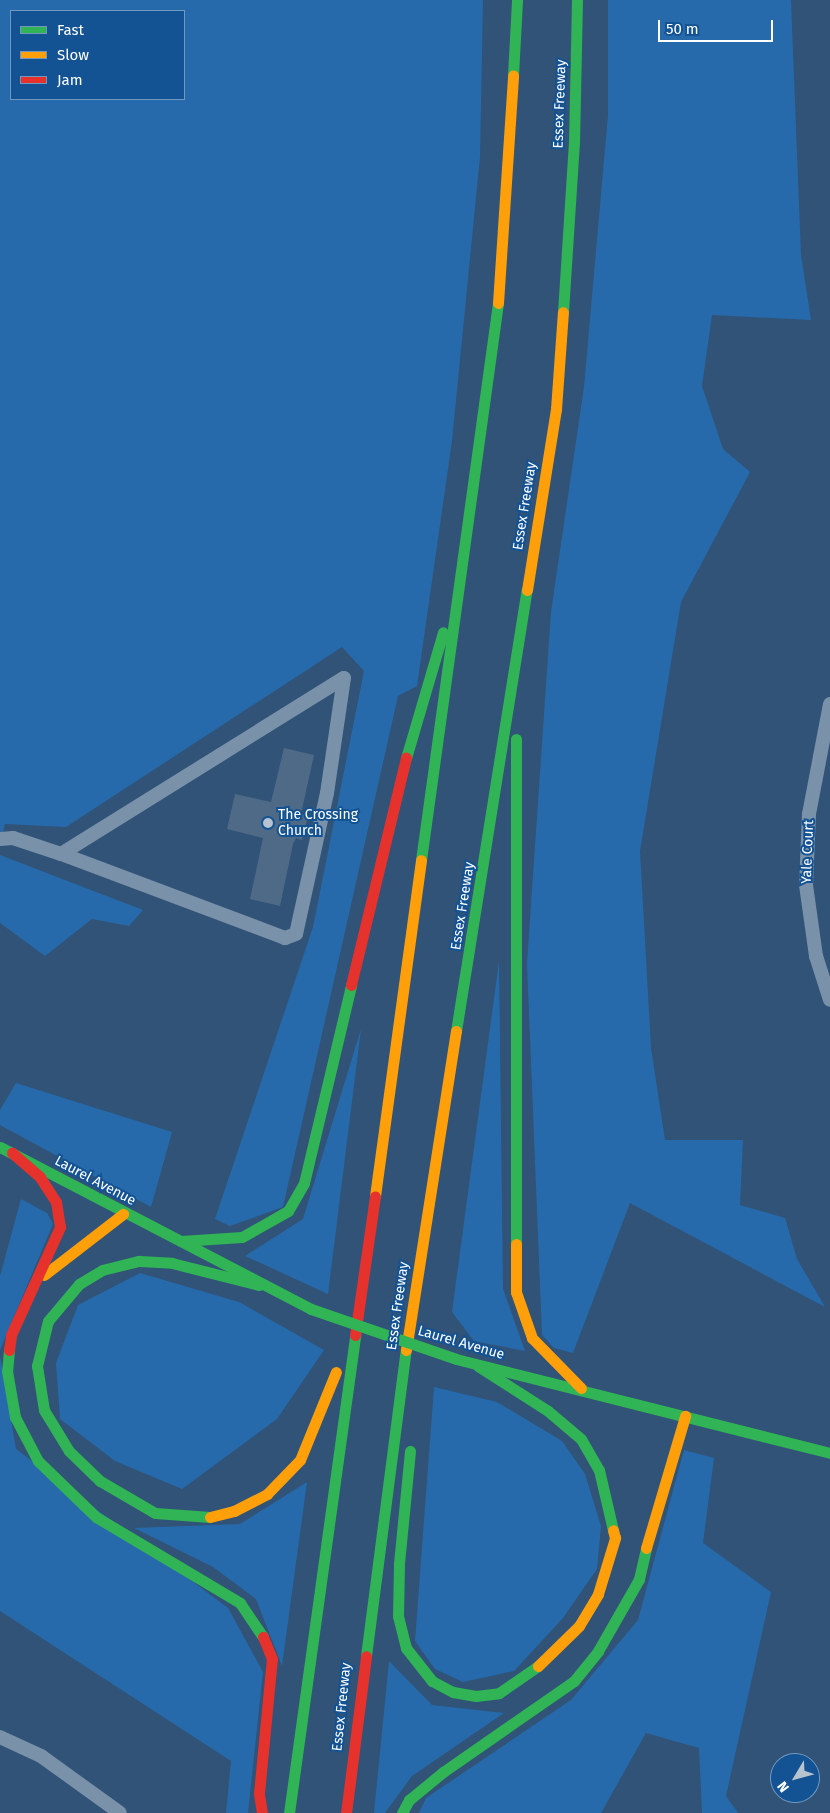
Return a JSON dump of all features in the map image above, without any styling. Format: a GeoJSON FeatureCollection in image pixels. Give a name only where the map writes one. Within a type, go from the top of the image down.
{"type":"FeatureCollection","features":[{"type":"Feature","properties":{"kind":"main road"},"geometry":{"type":"LineString","coordinates":[[289,1813],[364,1257],[464,570],[503,270],[517,0]]}},
{"type":"Feature","properties":{"kind":"main road","name":"Essex Freeway"},"geometry":{"type":"LineString","coordinates":[[346,1813],[370,1604],[425,1222],[556,409],[574,143],[577,0]]}},
{"type":"Feature","properties":{"kind":"main road"},"geometry":{"type":"LineString","coordinates":[[181,1241],[242,1237],[270,1224],[288,1211],[304,1183],[416,714],[464,570]]}},
{"type":"Feature","properties":{"kind":"main road"},"geometry":{"type":"LineString","coordinates":[[516,658],[516,1292],[532,1338],[581,1388]]}},
{"type":"Feature","properties":{"kind":"main road","name":"Laurel Avenue"},"geometry":{"type":"LineString","coordinates":[[0,1147],[123,1214],[181,1241],[259,1285],[311,1309],[478,1366],[581,1388],[830,1453]]}},
{"type":"Feature","properties":{"kind":"main road"},"geometry":{"type":"LineString","coordinates":[[12,1153],[40,1177],[59,1214],[60,1233],[41,1277],[17,1316],[8,1354],[15,1418],[38,1461],[73,1498],[96,1517],[240,1603],[259,1625],[272,1659],[259,1792],[262,1813]]}},
{"type":"Feature","properties":{"kind":"main road"},"geometry":{"type":"LineString","coordinates":[[41,1277],[123,1214]]}},
{"type":"Feature","properties":{"kind":"main road"},"geometry":{"type":"LineString","coordinates":[[418,1363],[425,1222]]}},
{"type":"Feature","properties":{"kind":"main road"},"geometry":{"type":"LineString","coordinates":[[259,1285],[172,1263],[139,1261],[90,1276],[57,1307],[38,1351],[37,1380],[44,1410],[69,1451],[100,1481],[155,1513],[200,1519],[251,1505],[286,1479],[300,1460],[332,1389],[364,1257]]}},
{"type":"Feature","properties":{"kind":"main road"},"geometry":{"type":"LineString","coordinates":[[411,1441],[399,1564],[398,1616],[406,1648],[432,1681],[453,1692],[476,1696],[499,1693],[525,1678],[579,1626],[609,1568],[614,1538],[599,1470],[580,1439],[548,1411],[478,1366]]}},
{"type":"Feature","properties":{"kind":"main road"},"geometry":{"type":"LineString","coordinates":[[402,1813],[409,1800],[443,1772],[574,1681],[598,1651],[639,1579],[653,1514],[685,1416]]}},
{"type":"Feature","properties":{"kind":"street"},"geometry":{"type":"LineString","coordinates":[[0,839],[13,838],[61,854],[285,938],[296,934],[327,793],[344,678],[61,854]]}},
{"type":"Feature","properties":{"kind":"street","name":"Yale Court"},"geometry":{"type":"LineString","coordinates":[[830,704],[809,814],[806,885],[816,956],[830,1000]]}},
{"type":"Feature","properties":{"kind":"street"},"geometry":{"type":"LineString","coordinates":[[0,1737],[41,1756],[120,1813]]}},
{"type":"Feature","properties":{"kind":"shaded area"},"geometry":{"type":"Polygon","coordinates":[[[0,0],[483,0],[480,157],[452,441],[417,686],[398,696],[283,1207],[230,1226],[215,1219],[313,927],[364,671],[342,647],[66,827],[5,824],[0,843],[0,0]]]}},
{"type":"Feature","properties":{"kind":"shaded area"},"geometry":{"type":"Polygon","coordinates":[[[608,0],[791,0],[801,255],[811,320],[712,315],[702,386],[723,449],[750,472],[681,602],[640,851],[651,1048],[665,1140],[743,1140],[740,1205],[785,1218],[797,1259],[825,1307],[630,1203],[573,1353],[554,1348],[542,1335],[527,963],[551,612],[584,387],[608,115],[608,0]]]}},
{"type":"Feature","properties":{"kind":"shaded area"},"geometry":{"type":"Polygon","coordinates":[[[0,855],[143,910],[129,926],[92,919],[45,956],[0,923],[0,855]]]}},
{"type":"Feature","properties":{"kind":"shaded area"},"geometry":{"type":"Polygon","coordinates":[[[499,961],[503,1289],[525,1351],[474,1341],[452,1312],[499,961]]]}},
{"type":"Feature","properties":{"kind":"shaded area"},"geometry":{"type":"Polygon","coordinates":[[[361,1029],[328,1294],[245,1256],[303,1219],[361,1029]]]}},
{"type":"Feature","properties":{"kind":"shaded area"},"geometry":{"type":"Polygon","coordinates":[[[16,1083],[172,1132],[151,1207],[0,1125],[0,1110],[16,1083]]]}},
{"type":"Feature","properties":{"kind":"shaded area"},"geometry":{"type":"Polygon","coordinates":[[[21,1199],[47,1213],[53,1224],[0,1350],[0,1276],[21,1199]]]}},
{"type":"Feature","properties":{"kind":"shaded area"},"geometry":{"type":"Polygon","coordinates":[[[140,1273],[239,1302],[324,1350],[277,1419],[182,1489],[115,1461],[60,1419],[56,1363],[78,1305],[140,1273]]]}},
{"type":"Feature","properties":{"kind":"shaded area"},"geometry":{"type":"Polygon","coordinates":[[[0,1356],[16,1449],[228,1608],[263,1672],[248,1813],[226,1813],[231,1761],[0,1611],[0,1356]]]}},
{"type":"Feature","properties":{"kind":"shaded area"},"geometry":{"type":"Polygon","coordinates":[[[434,1387],[497,1402],[562,1441],[585,1474],[601,1526],[597,1569],[563,1618],[514,1671],[463,1682],[435,1669],[415,1641],[434,1387]]]}},
{"type":"Feature","properties":{"kind":"shaded area"},"geometry":{"type":"Polygon","coordinates":[[[684,1450],[714,1458],[703,1543],[771,1592],[726,1796],[738,1813],[702,1813],[699,1748],[646,1733],[601,1813],[419,1813],[426,1798],[571,1700],[638,1620],[684,1450]]]}},
{"type":"Feature","properties":{"kind":"shaded area"},"geometry":{"type":"Polygon","coordinates":[[[307,1482],[282,1666],[256,1599],[213,1567],[134,1528],[240,1524],[307,1482]]]}},
{"type":"Feature","properties":{"kind":"shaded area"},"geometry":{"type":"Polygon","coordinates":[[[389,1661],[432,1705],[504,1713],[412,1776],[385,1813],[374,1813],[389,1661]]]}},
{"type":"Feature","properties":{"kind":"building","name":"The Crossing Church"},"geometry":{"type":"Polygon","coordinates":[[[284,748],[314,755],[301,814],[308,816],[302,840],[296,838],[293,844],[280,906],[250,899],[263,838],[227,829],[235,794],[271,802],[284,748]]]}},
{"type":"Feature","properties":{"kind":"traffic: fast"},"geometry":{"type":"LineString","coordinates":[[513,75],[517,0]]}},
{"type":"Feature","properties":{"kind":"traffic: fast"},"geometry":{"type":"LineString","coordinates":[[563,312],[574,143],[577,0]]}},
{"type":"Feature","properties":{"kind":"traffic: fast"},"geometry":{"type":"LineString","coordinates":[[421,860],[498,303]]}},
{"type":"Feature","properties":{"kind":"traffic: fast"},"geometry":{"type":"LineString","coordinates":[[456,1031],[527,590]]}},
{"type":"Feature","properties":{"kind":"traffic: fast"},"geometry":{"type":"LineString","coordinates":[[406,758],[443,632]]}},
{"type":"Feature","properties":{"kind":"traffic: fast"},"geometry":{"type":"LineString","coordinates":[[516,739],[516,1244]]}},
{"type":"Feature","properties":{"kind":"traffic: fast"},"geometry":{"type":"LineString","coordinates":[[181,1241],[242,1237],[288,1211],[304,1183],[351,985]]}},
{"type":"Feature","properties":{"kind":"traffic: fast"},"geometry":{"type":"LineString","coordinates":[[0,1147],[311,1309]]}},
{"type":"Feature","properties":{"kind":"traffic: fast"},"geometry":{"type":"LineString","coordinates":[[210,1517],[155,1513],[100,1481],[69,1451],[44,1410],[37,1366],[48,1321],[79,1284],[102,1270],[139,1261],[172,1263],[259,1285]]}},
{"type":"Feature","properties":{"kind":"traffic: fast"},"geometry":{"type":"LineString","coordinates":[[311,1309],[456,1359]]}},
{"type":"Feature","properties":{"kind":"traffic: fast"},"geometry":{"type":"LineString","coordinates":[[289,1813],[355,1335]]}},
{"type":"Feature","properties":{"kind":"traffic: fast"},"geometry":{"type":"LineString","coordinates":[[9,1350],[7,1371],[15,1417],[38,1461],[96,1517],[240,1603],[263,1637]]}},
{"type":"Feature","properties":{"kind":"traffic: fast"},"geometry":{"type":"LineString","coordinates":[[366,1656],[406,1350]]}},
{"type":"Feature","properties":{"kind":"traffic: fast"},"geometry":{"type":"LineString","coordinates":[[456,1359],[830,1453]]}},
{"type":"Feature","properties":{"kind":"traffic: fast"},"geometry":{"type":"LineString","coordinates":[[478,1366],[548,1411],[581,1439],[599,1470],[613,1530]]}},
{"type":"Feature","properties":{"kind":"traffic: fast"},"geometry":{"type":"LineString","coordinates":[[410,1451],[399,1564],[398,1616],[406,1648],[432,1681],[453,1692],[476,1696],[499,1693],[538,1666]]}},
{"type":"Feature","properties":{"kind":"traffic: fast"},"geometry":{"type":"LineString","coordinates":[[402,1813],[409,1800],[443,1772],[574,1681],[598,1651],[639,1579],[646,1548]]}},
{"type":"Feature","properties":{"kind":"traffic: slow"},"geometry":{"type":"LineString","coordinates":[[498,303],[513,75]]}},
{"type":"Feature","properties":{"kind":"traffic: slow"},"geometry":{"type":"LineString","coordinates":[[527,590],[556,409],[563,312]]}},
{"type":"Feature","properties":{"kind":"traffic: slow"},"geometry":{"type":"LineString","coordinates":[[375,1196],[421,860]]}},
{"type":"Feature","properties":{"kind":"traffic: slow"},"geometry":{"type":"LineString","coordinates":[[406,1350],[456,1031]]}},
{"type":"Feature","properties":{"kind":"traffic: slow"},"geometry":{"type":"LineString","coordinates":[[44,1275],[123,1214]]}},
{"type":"Feature","properties":{"kind":"traffic: slow"},"geometry":{"type":"LineString","coordinates":[[516,1244],[516,1292],[532,1338],[581,1388]]}},
{"type":"Feature","properties":{"kind":"traffic: slow"},"geometry":{"type":"LineString","coordinates":[[210,1517],[234,1511],[267,1494],[300,1460],[336,1372]]}},
{"type":"Feature","properties":{"kind":"traffic: slow"},"geometry":{"type":"LineString","coordinates":[[646,1548],[685,1416]]}},
{"type":"Feature","properties":{"kind":"traffic: slow"},"geometry":{"type":"LineString","coordinates":[[538,1666],[579,1626],[598,1594],[615,1538],[613,1530]]}},
{"type":"Feature","properties":{"kind":"traffic: jam"},"geometry":{"type":"LineString","coordinates":[[351,985],[406,758]]}},
{"type":"Feature","properties":{"kind":"traffic: jam"},"geometry":{"type":"LineString","coordinates":[[9,1350],[11,1335],[60,1227],[56,1202],[40,1177],[12,1153]]}},
{"type":"Feature","properties":{"kind":"traffic: jam"},"geometry":{"type":"LineString","coordinates":[[355,1335],[375,1196]]}},
{"type":"Feature","properties":{"kind":"traffic: jam"},"geometry":{"type":"LineString","coordinates":[[262,1813],[259,1793],[272,1659],[263,1637]]}},
{"type":"Feature","properties":{"kind":"traffic: jam"},"geometry":{"type":"LineString","coordinates":[[346,1813],[366,1656]]}},
{"type":"Feature","properties":{"kind":"place","name":"The Crossing Church"},"geometry":{"type":"Point","coordinates":[268,823]}}]}
